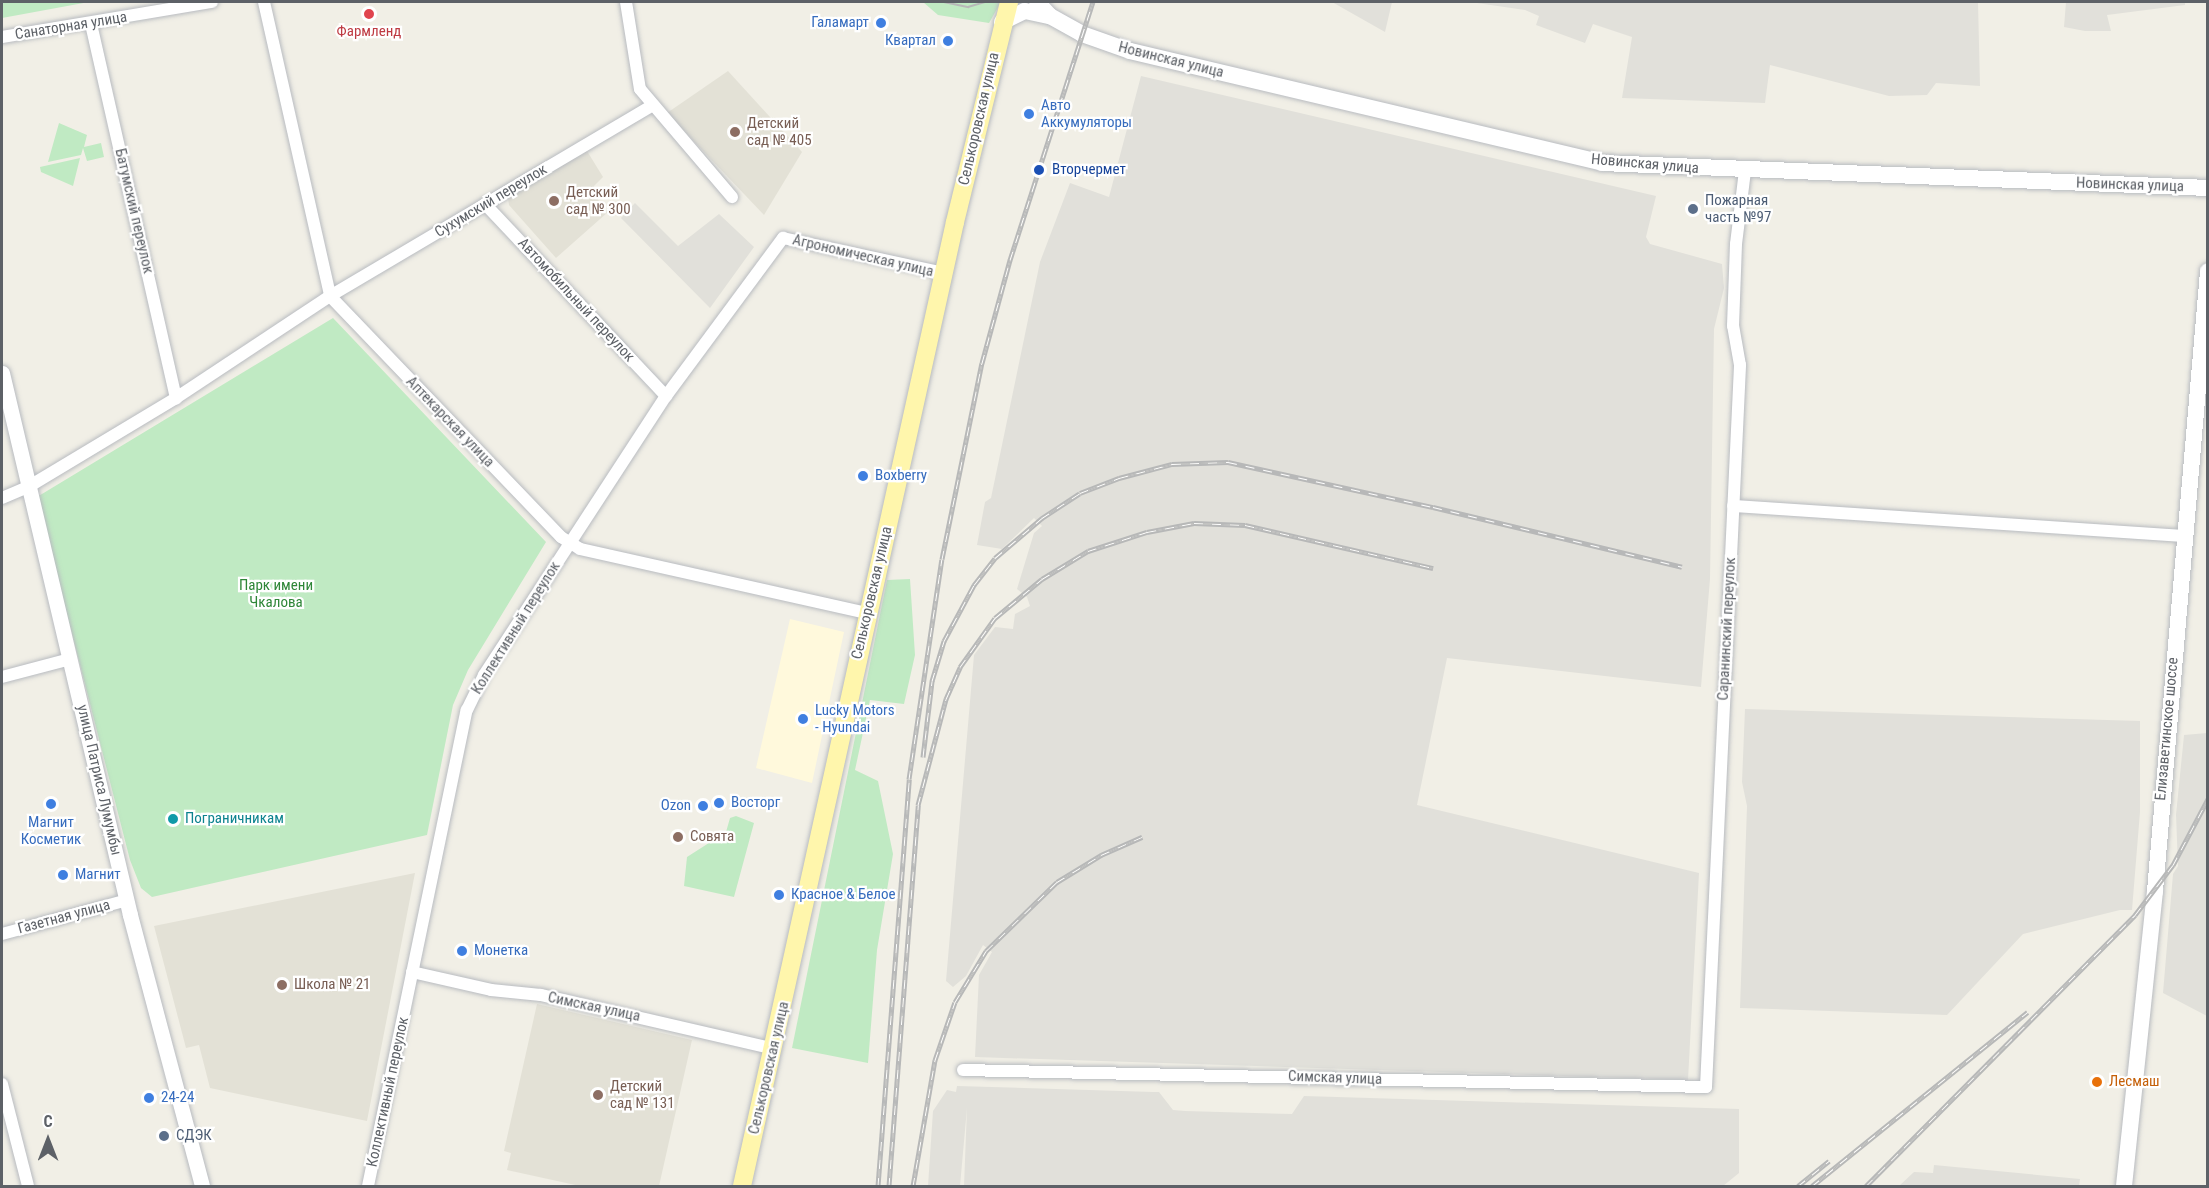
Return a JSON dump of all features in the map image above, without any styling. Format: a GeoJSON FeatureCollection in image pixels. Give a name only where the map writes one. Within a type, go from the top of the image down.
{"type":"FeatureCollection","features":[{"type":"Feature","properties":{"kind":"main road","name":"Селькоровская улица"},"geometry":{"type":"LineString","coordinates":[[742,1186],[943,273],[1002,22],[1009,2]]}},
{"type":"Feature","properties":{"kind":"main road","name":"Новинская улица"},"geometry":{"type":"LineString","coordinates":[[1037,2],[1050,16],[1082,34],[1130,51],[1602,163],[1745,171],[2208,188]]}},
{"type":"Feature","properties":{"kind":"main road"},"geometry":{"type":"LineString","coordinates":[[1002,22],[1025,11],[1050,16]]}},
{"type":"Feature","properties":{"kind":"main road","name":"Елизаветинское шоссе"},"geometry":{"type":"LineString","coordinates":[[2124,1186],[2155,891],[2208,271]]}},
{"type":"Feature","properties":{"kind":"street","name":"Санаторная улица"},"geometry":{"type":"LineString","coordinates":[[2,37],[91,24],[209,2]]}},
{"type":"Feature","properties":{"kind":"street"},"geometry":{"type":"LineString","coordinates":[[264,2],[330,296]]}},
{"type":"Feature","properties":{"kind":"street"},"geometry":{"type":"LineString","coordinates":[[626,2],[640,89],[651,106],[732,197]]}},
{"type":"Feature","properties":{"kind":"street","name":"Батумский переулок"},"geometry":{"type":"LineString","coordinates":[[91,24],[176,398]]}},
{"type":"Feature","properties":{"kind":"street","name":"Сухумский переулок"},"geometry":{"type":"LineString","coordinates":[[2,498],[28,487],[176,398],[330,296],[651,106]]}},
{"type":"Feature","properties":{"kind":"street","name":"Саранинский переулок"},"geometry":{"type":"LineString","coordinates":[[1706,1087],[1740,365],[1733,326],[1736,244],[1745,171]]}},
{"type":"Feature","properties":{"kind":"street","name":"Автомобильный переулок"},"geometry":{"type":"LineString","coordinates":[[485,204],[666,396]]}},
{"type":"Feature","properties":{"kind":"street","name":"Агрономическая улица"},"geometry":{"type":"LineString","coordinates":[[783,238],[943,273]]}},
{"type":"Feature","properties":{"kind":"street","name":"Коллективный переулок"},"geometry":{"type":"LineString","coordinates":[[368,1186],[467,710],[484,675],[666,396],[783,238]]}},
{"type":"Feature","properties":{"kind":"street","name":"Аптекарская улица"},"geometry":{"type":"LineString","coordinates":[[330,296],[570,543]]}},
{"type":"Feature","properties":{"kind":"street","name":"улица Патриса Лумумбы"},"geometry":{"type":"LineString","coordinates":[[2,373],[127,900],[202,1186]]}},
{"type":"Feature","properties":{"kind":"street"},"geometry":{"type":"LineString","coordinates":[[1733,506],[2185,536]]}},
{"type":"Feature","properties":{"kind":"street"},"geometry":{"type":"LineString","coordinates":[[570,543],[867,613]]}},
{"type":"Feature","properties":{"kind":"street"},"geometry":{"type":"LineString","coordinates":[[2,676],[70,659]]}},
{"type":"Feature","properties":{"kind":"street","name":"Газетная улица"},"geometry":{"type":"LineString","coordinates":[[2,934],[127,900]]}},
{"type":"Feature","properties":{"kind":"street","name":"Симская улица"},"geometry":{"type":"LineString","coordinates":[[412,972],[491,990],[541,995],[774,1048]]}},
{"type":"Feature","properties":{"kind":"street","name":"Симская улица"},"geometry":{"type":"LineString","coordinates":[[963,1070],[1706,1087]]}},
{"type":"Feature","properties":{"kind":"street"},"geometry":{"type":"LineString","coordinates":[[2,1084],[28,1186]]}},
{"type":"Feature","properties":{"kind":"shaded area"},"geometry":{"type":"Polygon","coordinates":[[[1332,2],[1392,2],[1385,32],[1332,2]]]}},
{"type":"Feature","properties":{"kind":"shaded area"},"geometry":{"type":"Polygon","coordinates":[[[1470,2],[1978,2],[1980,86],[1936,83],[1927,95],[1889,96],[1770,65],[1765,103],[1622,98],[1632,37],[1593,24],[1585,43],[1536,25],[1539,16],[1525,10],[1470,2]]]}},
{"type":"Feature","properties":{"kind":"shaded area"},"geometry":{"type":"Polygon","coordinates":[[[2066,2],[2185,2],[2185,5],[2107,15],[2111,31],[2085,31],[2064,27],[2066,2]]]}},
{"type":"Feature","properties":{"kind":"shaded area","name":"Детский сад № 405"},"geometry":{"type":"Polygon","coordinates":[[[728,71],[802,152],[764,215],[667,113],[728,71]]]}},
{"type":"Feature","properties":{"kind":"shaded area"},"geometry":{"type":"Polygon","coordinates":[[[1141,76],[1656,196],[1646,237],[1650,244],[1722,264],[1724,288],[1714,329],[1710,579],[1701,687],[1447,658],[1417,805],[1699,873],[1688,1080],[975,1057],[979,975],[992,952],[983,945],[966,976],[953,987],[946,981],[974,655],[995,627],[1013,629],[1015,614],[1030,606],[1027,597],[1017,589],[1034,533],[1042,526],[1034,518],[1002,549],[977,545],[985,502],[991,498],[1040,262],[1070,183],[1109,197],[1141,76]]]}},
{"type":"Feature","properties":{"kind":"shaded area","name":"Детский сад № 300"},"geometry":{"type":"Polygon","coordinates":[[[587,151],[603,177],[590,190],[608,212],[556,258],[509,205],[508,198],[587,151]]]}},
{"type":"Feature","properties":{"kind":"shaded area"},"geometry":{"type":"Polygon","coordinates":[[[635,203],[678,246],[719,214],[754,247],[710,308],[621,218],[635,203]]]}},
{"type":"Feature","properties":{"kind":"shaded area"},"geometry":{"type":"Polygon","coordinates":[[[790,619],[844,632],[812,783],[756,768],[790,619]]]}},
{"type":"Feature","properties":{"kind":"shaded area"},"geometry":{"type":"Polygon","coordinates":[[[1745,709],[2140,721],[2140,812],[2132,910],[2120,910],[2023,934],[1947,1015],[1740,1008],[1747,806],[1742,782],[1745,709]]]}},
{"type":"Feature","properties":{"kind":"shaded area"},"geometry":{"type":"Polygon","coordinates":[[[2208,733],[2207,1016],[2163,993],[2173,874],[2178,866],[2176,815],[2184,735],[2208,733]]]}},
{"type":"Feature","properties":{"kind":"shaded area","name":"Школа № 21"},"geometry":{"type":"Polygon","coordinates":[[[415,873],[367,1121],[210,1088],[199,1045],[186,1048],[154,926],[415,873]]]}},
{"type":"Feature","properties":{"kind":"shaded area","name":"Детский сад № 131"},"geometry":{"type":"Polygon","coordinates":[[[537,1004],[692,1040],[659,1186],[580,1186],[507,1170],[511,1153],[504,1151],[537,1004]]]}},
{"type":"Feature","properties":{"kind":"shaded area"},"geometry":{"type":"Polygon","coordinates":[[[957,1086],[1159,1092],[1173,1110],[1185,1111],[1292,1114],[1304,1096],[1739,1109],[1739,1173],[1723,1186],[964,1186],[967,1108],[960,1186],[928,1186],[933,1111],[947,1090],[956,1092],[957,1086]]]}},
{"type":"Feature","properties":{"kind":"shaded area"},"geometry":{"type":"Polygon","coordinates":[[[1934,1165],[2080,1179],[2079,1186],[1899,1186],[1914,1172],[1933,1173],[1934,1165]]]}},
{"type":"Feature","properties":{"kind":"green space"},"geometry":{"type":"Polygon","coordinates":[[[2,2],[89,2],[2,18],[2,2]]]}},
{"type":"Feature","properties":{"kind":"green space"},"geometry":{"type":"Polygon","coordinates":[[[923,2],[1001,2],[989,23],[938,15],[923,2]]]}},
{"type":"Feature","properties":{"kind":"green space"},"geometry":{"type":"Polygon","coordinates":[[[59,123],[87,135],[84,147],[101,143],[104,157],[87,161],[83,148],[81,155],[48,162],[59,123]]]}},
{"type":"Feature","properties":{"kind":"green space"},"geometry":{"type":"Polygon","coordinates":[[[80,158],[73,186],[41,172],[40,167],[80,158]]]}},
{"type":"Feature","properties":{"kind":"green space","name":"Парк имени Чкалова"},"geometry":{"type":"Polygon","coordinates":[[[333,318],[546,542],[468,670],[453,705],[427,835],[152,897],[141,888],[130,860],[37,497],[333,318]]]}},
{"type":"Feature","properties":{"kind":"green space"},"geometry":{"type":"Polygon","coordinates":[[[910,579],[915,655],[904,704],[870,700],[855,770],[878,781],[893,854],[877,950],[868,1063],[792,1048],[887,580],[910,579]]]}},
{"type":"Feature","properties":{"kind":"green space"},"geometry":{"type":"Polygon","coordinates":[[[736,816],[754,823],[734,897],[684,886],[687,857],[726,832],[730,818],[736,816]]]}},
{"type":"Feature","properties":{"kind":"tram line"},"geometry":{"type":"LineString","coordinates":[[944,2],[968,7],[986,2]]}},
{"type":"Feature","properties":{"kind":"railway"},"geometry":{"type":"LineString","coordinates":[[878,1186],[909,779],[942,559],[982,363],[1010,260],[1093,2]]}},
{"type":"Feature","properties":{"kind":"railway"},"geometry":{"type":"LineString","coordinates":[[923,757],[932,681],[944,641],[974,585],[995,558],[1042,518],[1080,493],[1119,478],[1172,464],[1228,462],[1433,507],[1682,567]]}},
{"type":"Feature","properties":{"kind":"railway"},"geometry":{"type":"LineString","coordinates":[[889,1186],[918,805],[946,699],[960,667],[995,618],[1042,579],[1088,551],[1147,532],[1194,523],[1245,525],[1433,568]]}},
{"type":"Feature","properties":{"kind":"railway"},"geometry":{"type":"LineString","coordinates":[[1866,1186],[2135,915],[2173,865],[2208,799]]}},
{"type":"Feature","properties":{"kind":"railway"},"geometry":{"type":"LineString","coordinates":[[913,1186],[935,1060],[955,1002],[986,951],[1057,882],[1101,855],[1142,837]]}},
{"type":"Feature","properties":{"kind":"railway"},"geometry":{"type":"LineString","coordinates":[[1812,1186],[2028,1012]]}},
{"type":"Feature","properties":{"kind":"railway"},"geometry":{"type":"LineString","coordinates":[[1798,1186],[1829,1161]]}},
{"type":"Feature","properties":{"kind":"place","name":"Фармленд"},"geometry":{"type":"Point","coordinates":[369,14]}},
{"type":"Feature","properties":{"kind":"place","name":"Галамарт"},"geometry":{"type":"Point","coordinates":[881,23]}},
{"type":"Feature","properties":{"kind":"place","name":"Квартал"},"geometry":{"type":"Point","coordinates":[948,41]}},
{"type":"Feature","properties":{"kind":"place","name":"Авто Аккумуляторы"},"geometry":{"type":"Point","coordinates":[1029,114]}},
{"type":"Feature","properties":{"kind":"place","name":"Детский сад № 405"},"geometry":{"type":"Point","coordinates":[735,132]}},
{"type":"Feature","properties":{"kind":"place","name":"Вторчермет"},"geometry":{"type":"Point","coordinates":[1039,170]}},
{"type":"Feature","properties":{"kind":"place","name":"Детский сад № 300"},"geometry":{"type":"Point","coordinates":[554,201]}},
{"type":"Feature","properties":{"kind":"place","name":"Пожарная часть №97"},"geometry":{"type":"Point","coordinates":[1693,209]}},
{"type":"Feature","properties":{"kind":"place","name":"Boxberry"},"geometry":{"type":"Point","coordinates":[863,476]}},
{"type":"Feature","properties":{"kind":"place","name":"Lucky Motors - Hyundai"},"geometry":{"type":"Point","coordinates":[803,719]}},
{"type":"Feature","properties":{"kind":"place","name":"Восторг"},"geometry":{"type":"Point","coordinates":[719,803]}},
{"type":"Feature","properties":{"kind":"place","name":"Магнит Косметик"},"geometry":{"type":"Point","coordinates":[51,804]}},
{"type":"Feature","properties":{"kind":"place","name":"Ozon"},"geometry":{"type":"Point","coordinates":[703,806]}},
{"type":"Feature","properties":{"kind":"place","name":"Пограничникам"},"geometry":{"type":"Point","coordinates":[173,819]}},
{"type":"Feature","properties":{"kind":"place","name":"Совята"},"geometry":{"type":"Point","coordinates":[678,837]}},
{"type":"Feature","properties":{"kind":"place","name":"Магнит"},"geometry":{"type":"Point","coordinates":[63,875]}},
{"type":"Feature","properties":{"kind":"place","name":"Красное & Белое"},"geometry":{"type":"Point","coordinates":[779,895]}},
{"type":"Feature","properties":{"kind":"place","name":"Монетка"},"geometry":{"type":"Point","coordinates":[462,951]}},
{"type":"Feature","properties":{"kind":"place","name":"Школа № 21"},"geometry":{"type":"Point","coordinates":[282,985]}},
{"type":"Feature","properties":{"kind":"place","name":"Лесмаш"},"geometry":{"type":"Point","coordinates":[2097,1082]}},
{"type":"Feature","properties":{"kind":"place","name":"Детский сад № 131"},"geometry":{"type":"Point","coordinates":[598,1095]}},
{"type":"Feature","properties":{"kind":"place","name":"24-24"},"geometry":{"type":"Point","coordinates":[149,1098]}},
{"type":"Feature","properties":{"kind":"place","name":"СДЭК"},"geometry":{"type":"Point","coordinates":[164,1136]}}]}
